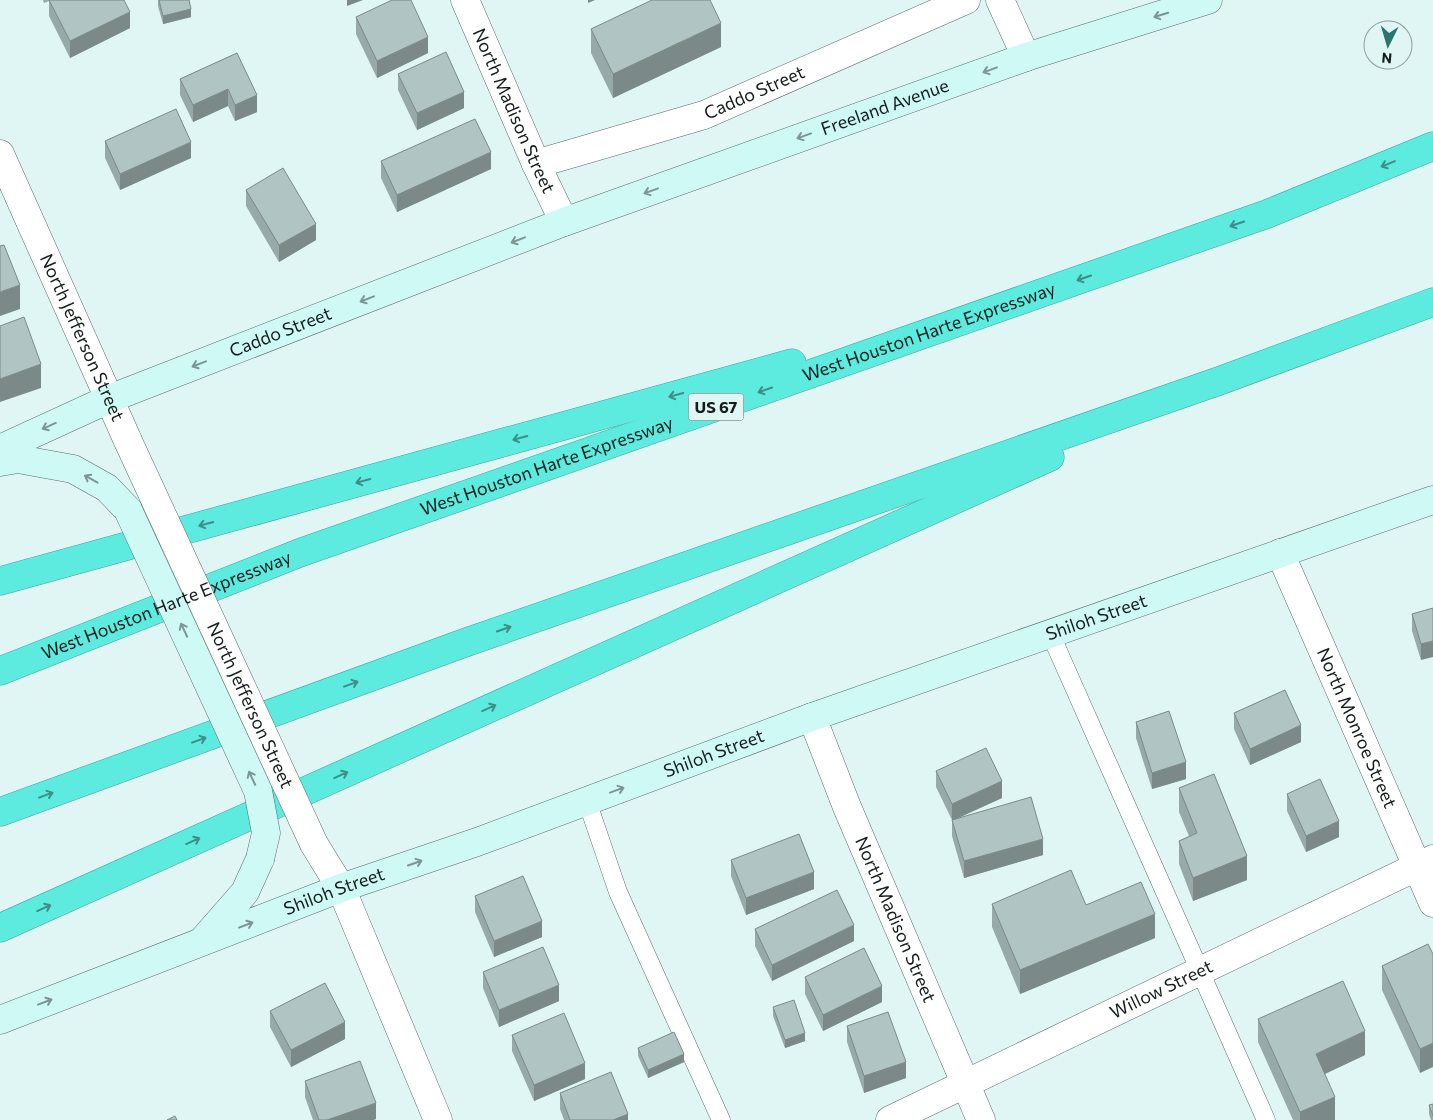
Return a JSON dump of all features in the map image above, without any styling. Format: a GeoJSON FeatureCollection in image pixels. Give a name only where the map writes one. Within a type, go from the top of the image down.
{"type":"FeatureCollection","features":[{"type":"Feature","properties":{"kind":"highway","name":"West Houston Harte Expressway"},"geometry":{"type":"LineString","coordinates":[[0,671],[302,552],[1267,214],[1433,146]]}},
{"type":"Feature","properties":{"kind":"highway"},"geometry":{"type":"LineString","coordinates":[[0,581],[1027,298]]}},
{"type":"Feature","properties":{"kind":"highway"},"geometry":{"type":"LineString","coordinates":[[0,812],[467,642],[1219,381],[1433,302]]}},
{"type":"Feature","properties":{"kind":"highway"},"geometry":{"type":"LineString","coordinates":[[0,928],[1219,381]]}},
{"type":"Feature","properties":{"kind":"main road","name":"Freeland Avenue"},"geometry":{"type":"LineString","coordinates":[[564,222],[1026,57],[1208,0]]}},
{"type":"Feature","properties":{"kind":"main road","name":"Caddo Street"},"geometry":{"type":"LineString","coordinates":[[0,448],[109,399],[564,222]]}},
{"type":"Feature","properties":{"kind":"main road"},"geometry":{"type":"LineString","coordinates":[[0,462],[18,459],[72,469],[107,488],[128,510],[258,791],[266,833],[260,859],[244,892],[202,942]]}},
{"type":"Feature","properties":{"kind":"main road","name":"Shiloh Street"},"geometry":{"type":"LineString","coordinates":[[0,1020],[341,888],[477,842],[812,716],[1433,500]]}},
{"type":"Feature","properties":{"kind":"street","name":"North Madison Street"},"geometry":{"type":"LineString","coordinates":[[465,0],[536,164],[564,222]]}},
{"type":"Feature","properties":{"kind":"street","name":"Caddo Street"},"geometry":{"type":"LineString","coordinates":[[536,164],[704,115],[966,0]]}},
{"type":"Feature","properties":{"kind":"street"},"geometry":{"type":"LineString","coordinates":[[1000,0],[1026,57]]}},
{"type":"Feature","properties":{"kind":"street","name":"North Jefferson Street"},"geometry":{"type":"LineString","coordinates":[[0,154],[128,441],[314,844],[341,888],[438,1120]]}},
{"type":"Feature","properties":{"kind":"street","name":"North Monroe Street"},"geometry":{"type":"LineString","coordinates":[[1280,553],[1425,862],[1433,904]]}},
{"type":"Feature","properties":{"kind":"street","name":"North Madison Street"},"geometry":{"type":"LineString","coordinates":[[812,716],[846,807],[981,1120]]}},
{"type":"Feature","properties":{"kind":"street","name":"Willow Street"},"geometry":{"type":"LineString","coordinates":[[890,1120],[1425,862]]}},
{"type":"Feature","properties":{"kind":"lane"},"geometry":{"type":"LineString","coordinates":[[1050,633],[1266,1120]]}},
{"type":"Feature","properties":{"kind":"lane"},"geometry":{"type":"LineString","coordinates":[[587,801],[618,892],[721,1120]]}},
{"type":"Feature","properties":{"kind":"building"},"geometry":{"type":"Polygon","coordinates":[[[49,0],[124,0],[130,12],[70,41],[49,0]]]}},
{"type":"Feature","properties":{"kind":"building"},"geometry":{"type":"Polygon","coordinates":[[[159,0],[189,0],[191,9],[163,16],[159,0]]]}},
{"type":"Feature","properties":{"kind":"building"},"geometry":{"type":"Polygon","coordinates":[[[392,0],[411,0],[428,37],[377,61],[356,17],[392,0]]]}},
{"type":"Feature","properties":{"kind":"building"},"geometry":{"type":"Polygon","coordinates":[[[652,0],[710,0],[721,23],[613,74],[591,29],[652,0]]]}},
{"type":"Feature","properties":{"kind":"building"},"geometry":{"type":"Polygon","coordinates":[[[446,52],[464,92],[417,113],[398,74],[446,52]]]}},
{"type":"Feature","properties":{"kind":"building"},"geometry":{"type":"Polygon","coordinates":[[[237,53],[257,95],[235,105],[228,89],[193,105],[180,79],[237,53]]]}},
{"type":"Feature","properties":{"kind":"building"},"geometry":{"type":"Polygon","coordinates":[[[176,109],[191,142],[120,174],[105,141],[176,109]]]}},
{"type":"Feature","properties":{"kind":"building"},"geometry":{"type":"Polygon","coordinates":[[[475,119],[491,152],[397,195],[381,161],[475,119]]]}},
{"type":"Feature","properties":{"kind":"building"},"geometry":{"type":"Polygon","coordinates":[[[283,168],[316,224],[279,245],[246,190],[283,168]]]}},
{"type":"Feature","properties":{"kind":"building"},"geometry":{"type":"Polygon","coordinates":[[[4,245],[20,285],[0,292],[0,246],[4,245]]]}},
{"type":"Feature","properties":{"kind":"building"},"geometry":{"type":"Polygon","coordinates":[[[24,317],[41,364],[0,379],[0,326],[24,317]]]}},
{"type":"Feature","properties":{"kind":"building"},"geometry":{"type":"Polygon","coordinates":[[[1433,608],[1433,641],[1421,644],[1412,614],[1433,608]]]}},
{"type":"Feature","properties":{"kind":"building"},"geometry":{"type":"Polygon","coordinates":[[[1285,690],[1301,725],[1250,749],[1234,713],[1285,690]]]}},
{"type":"Feature","properties":{"kind":"building"},"geometry":{"type":"Polygon","coordinates":[[[1169,711],[1186,762],[1152,773],[1136,722],[1169,711]]]}},
{"type":"Feature","properties":{"kind":"building"},"geometry":{"type":"Polygon","coordinates":[[[986,748],[1002,781],[952,804],[936,771],[986,748]]]}},
{"type":"Feature","properties":{"kind":"building"},"geometry":{"type":"Polygon","coordinates":[[[1214,774],[1247,856],[1193,878],[1179,841],[1197,833],[1179,788],[1214,774]]]}},
{"type":"Feature","properties":{"kind":"building"},"geometry":{"type":"Polygon","coordinates":[[[1320,779],[1339,821],[1306,836],[1287,794],[1320,779]]]}},
{"type":"Feature","properties":{"kind":"building"},"geometry":{"type":"Polygon","coordinates":[[[1031,797],[1043,839],[964,861],[952,820],[1031,797]]]}},
{"type":"Feature","properties":{"kind":"building"},"geometry":{"type":"Polygon","coordinates":[[[799,834],[814,872],[746,898],[731,860],[799,834]]]}},
{"type":"Feature","properties":{"kind":"building"},"geometry":{"type":"Polygon","coordinates":[[[1071,870],[1086,905],[1141,882],[1155,914],[1020,970],[992,904],[1071,870]]]}},
{"type":"Feature","properties":{"kind":"building"},"geometry":{"type":"Polygon","coordinates":[[[523,876],[542,921],[494,941],[475,896],[523,876]]]}},
{"type":"Feature","properties":{"kind":"building"},"geometry":{"type":"Polygon","coordinates":[[[837,890],[854,925],[772,965],[755,929],[837,890]]]}},
{"type":"Feature","properties":{"kind":"building"},"geometry":{"type":"Polygon","coordinates":[[[1428,944],[1433,954],[1433,1043],[1420,1049],[1382,966],[1428,944]]]}},
{"type":"Feature","properties":{"kind":"building"},"geometry":{"type":"Polygon","coordinates":[[[543,947],[559,985],[499,1010],[483,972],[543,947]]]}},
{"type":"Feature","properties":{"kind":"building"},"geometry":{"type":"Polygon","coordinates":[[[864,948],[882,986],[823,1015],[805,977],[864,948]]]}},
{"type":"Feature","properties":{"kind":"building"},"geometry":{"type":"Polygon","coordinates":[[[1343,981],[1365,1031],[1316,1054],[1335,1097],[1300,1112],[1258,1019],[1343,981]]]}},
{"type":"Feature","properties":{"kind":"building"},"geometry":{"type":"Polygon","coordinates":[[[325,983],[345,1022],[291,1050],[270,1011],[325,983]]]}},
{"type":"Feature","properties":{"kind":"building"},"geometry":{"type":"Polygon","coordinates":[[[794,1000],[805,1033],[785,1040],[773,1007],[794,1000]]]}},
{"type":"Feature","properties":{"kind":"building"},"geometry":{"type":"Polygon","coordinates":[[[888,1012],[906,1062],[864,1076],[847,1026],[888,1012]]]}},
{"type":"Feature","properties":{"kind":"building"},"geometry":{"type":"Polygon","coordinates":[[[564,1013],[585,1063],[534,1085],[512,1035],[564,1013]]]}},
{"type":"Feature","properties":{"kind":"building"},"geometry":{"type":"Polygon","coordinates":[[[674,1032],[684,1054],[648,1070],[638,1048],[674,1032]]]}},
{"type":"Feature","properties":{"kind":"building"},"geometry":{"type":"Polygon","coordinates":[[[360,1061],[376,1103],[327,1120],[319,1120],[305,1081],[360,1061]]]}},
{"type":"Feature","properties":{"kind":"building"},"geometry":{"type":"Polygon","coordinates":[[[611,1072],[628,1114],[613,1120],[570,1120],[560,1093],[611,1072]]]}},
{"type":"Feature","properties":{"kind":"building"},"geometry":{"type":"Polygon","coordinates":[[[1433,1104],[1433,1116],[1429,1105],[1433,1104]]]}},
{"type":"Feature","properties":{"kind":"building"},"geometry":{"type":"Polygon","coordinates":[[[175,1116],[177,1120],[167,1120],[175,1116]]]}}]}
